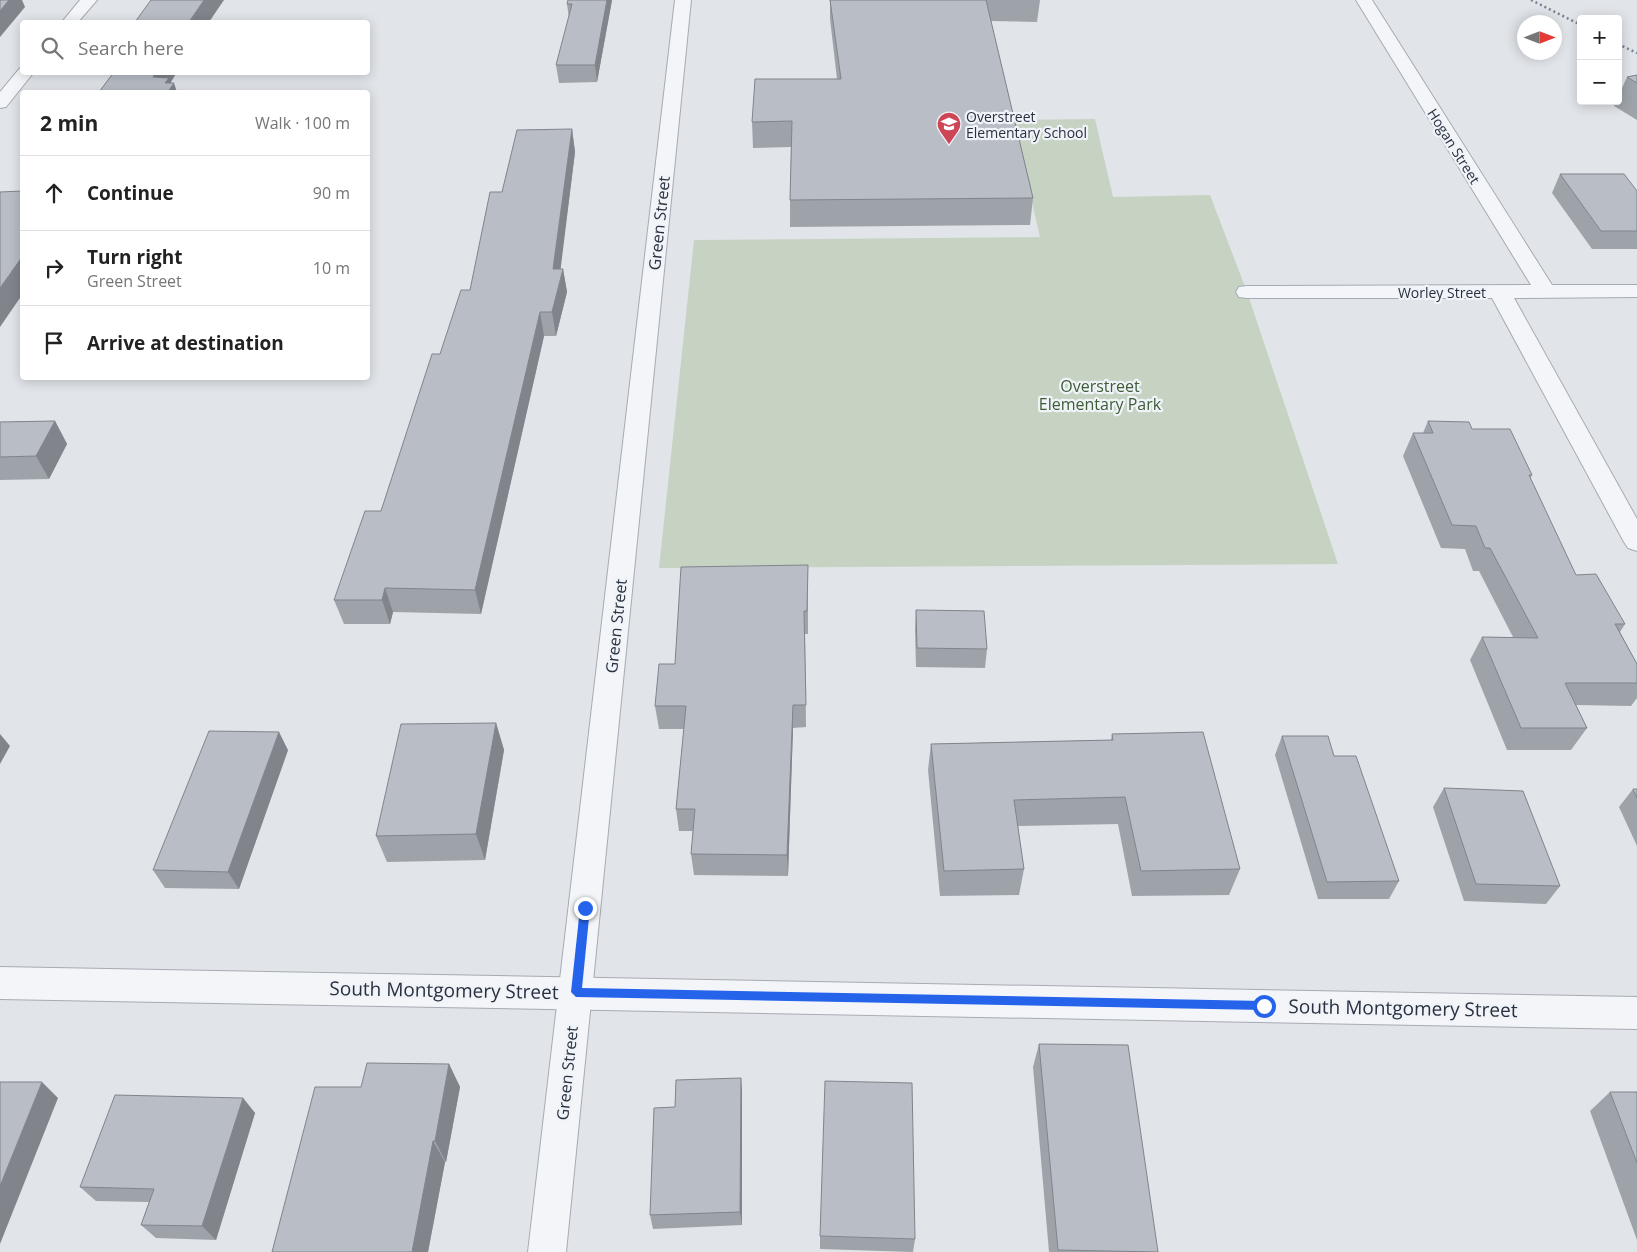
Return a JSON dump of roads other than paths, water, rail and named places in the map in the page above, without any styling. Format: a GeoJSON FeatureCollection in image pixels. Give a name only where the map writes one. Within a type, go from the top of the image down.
{"type":"FeatureCollection","features":[{"type":"Feature","properties":{"kind":"street"},"geometry":{"type":"LineString","coordinates":[[72,20],[90,0]]}},
{"type":"Feature","properties":{"kind":"street","name":"Green Street"},"geometry":{"type":"LineString","coordinates":[[547,1252],[683,0]]}},
{"type":"Feature","properties":{"kind":"street","name":"Hogan Street"},"geometry":{"type":"LineString","coordinates":[[1364,0],[1545,291]]}},
{"type":"Feature","properties":{"kind":"street"},"geometry":{"type":"LineString","coordinates":[[0,103],[23,75]]}},
{"type":"Feature","properties":{"kind":"street","name":"Worley Street"},"geometry":{"type":"LineString","coordinates":[[1247,292],[1637,291]]}},
{"type":"Feature","properties":{"kind":"street"},"geometry":{"type":"LineString","coordinates":[[1500,292],[1637,542]]}},
{"type":"Feature","properties":{"kind":"street","name":"South Montgomery Street"},"geometry":{"type":"LineString","coordinates":[[0,983],[576,992],[1637,1013]]}},
{"type":"Feature","properties":{"kind":"railway"},"geometry":{"type":"LineString","coordinates":[[1531,0],[1577,23]]}},
{"type":"Feature","properties":{"kind":"railway"},"geometry":{"type":"LineString","coordinates":[[1622,46],[1637,53]]}},
{"type":"Feature","properties":{"kind":"place","name":"Overstreet Elementary School"},"geometry":{"type":"Point","coordinates":[949,145]}},
{"type":"Feature","properties":{"kind":"park label","name":"Overstreet Elementary Park"},"geometry":{"type":"Point","coordinates":[1100,395]}}]}
